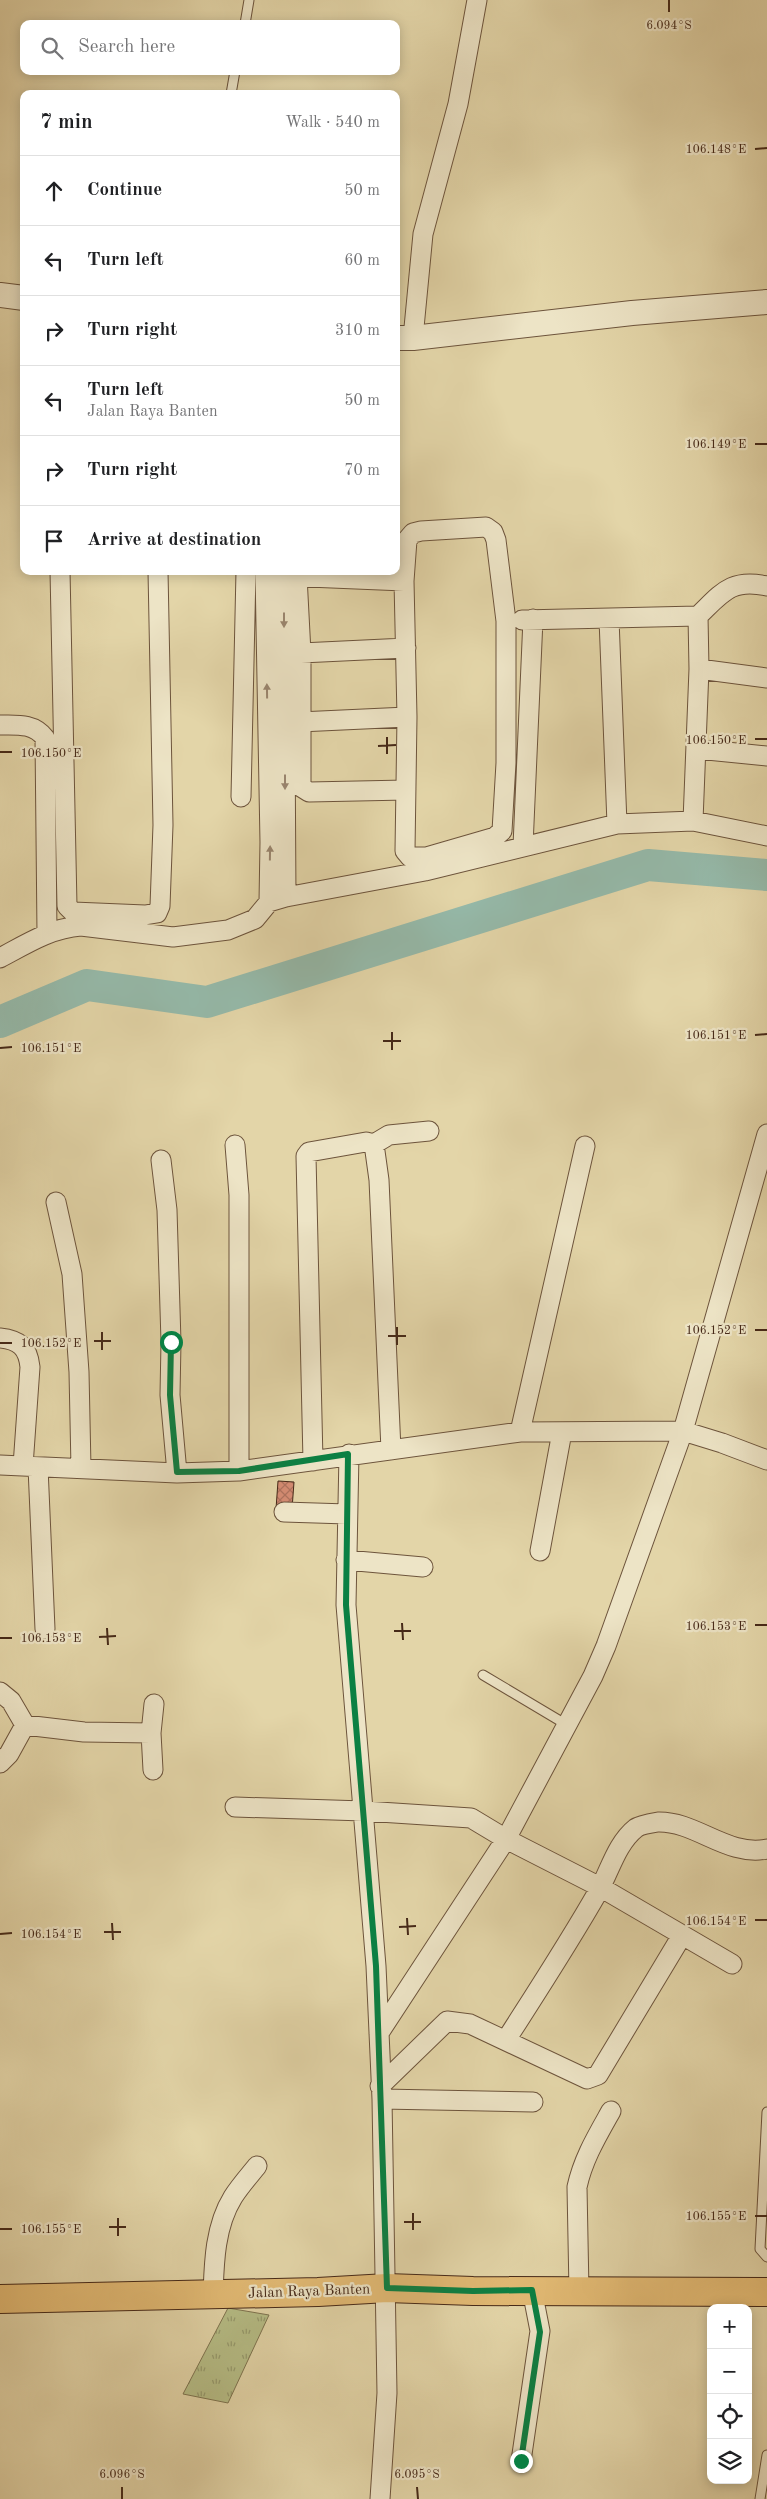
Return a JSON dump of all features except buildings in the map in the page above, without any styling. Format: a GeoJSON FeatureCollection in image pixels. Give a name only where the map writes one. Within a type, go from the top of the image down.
{"type":"FeatureCollection","features":[{"type":"Feature","properties":{"kind":"main road","name":"Jalan Raya Banten"},"geometry":{"type":"LineString","coordinates":[[0,2299],[213,2295],[387,2288],[473,2291],[767,2292]]}},
{"type":"Feature","properties":{"kind":"street"},"geometry":{"type":"LineString","coordinates":[[478,0],[458,104],[423,234],[405,338],[632,313],[767,302]]}},
{"type":"Feature","properties":{"kind":"street"},"geometry":{"type":"LineString","coordinates":[[0,294],[20,297]]}},
{"type":"Feature","properties":{"kind":"street"},"geometry":{"type":"LineString","coordinates":[[486,528],[493,532],[496,540],[506,621],[506,763],[502,831],[495,837],[426,857],[410,858],[405,851],[407,717],[404,581],[407,540],[413,533],[486,528]]}},
{"type":"Feature","properties":{"kind":"street"},"geometry":{"type":"LineString","coordinates":[[60,575],[67,906],[73,912],[145,915],[157,913],[160,906],[163,825],[158,575]]}},
{"type":"Feature","properties":{"kind":"street"},"geometry":{"type":"LineString","coordinates":[[242,797],[246,575]]}},
{"type":"Feature","properties":{"kind":"street"},"geometry":{"type":"LineString","coordinates":[[261,575],[270,842],[277,899]]}},
{"type":"Feature","properties":{"kind":"street"},"geometry":{"type":"LineString","coordinates":[[288,575],[301,653],[299,722],[299,778],[301,787],[309,792],[406,790]]}},
{"type":"Feature","properties":{"kind":"street"},"geometry":{"type":"LineString","coordinates":[[277,899],[288,575]]}},
{"type":"Feature","properties":{"kind":"street"},"geometry":{"type":"LineString","coordinates":[[305,575],[404,581]]}},
{"type":"Feature","properties":{"kind":"street"},"geometry":{"type":"LineString","coordinates":[[506,621],[698,616],[719,596],[736,584],[767,586]]}},
{"type":"Feature","properties":{"kind":"street"},"geometry":{"type":"LineString","coordinates":[[693,821],[700,669],[698,616]]}},
{"type":"Feature","properties":{"kind":"street"},"geometry":{"type":"LineString","coordinates":[[524,846],[533,619]]}},
{"type":"Feature","properties":{"kind":"street"},"geometry":{"type":"LineString","coordinates":[[610,619],[617,824]]}},
{"type":"Feature","properties":{"kind":"street"},"geometry":{"type":"LineString","coordinates":[[301,653],[406,648]]}},
{"type":"Feature","properties":{"kind":"street"},"geometry":{"type":"LineString","coordinates":[[700,669],[767,678]]}},
{"type":"Feature","properties":{"kind":"street"},"geometry":{"type":"LineString","coordinates":[[299,722],[407,717]]}},
{"type":"Feature","properties":{"kind":"street"},"geometry":{"type":"LineString","coordinates":[[0,725],[24,725],[39,730],[45,738],[47,933]]}},
{"type":"Feature","properties":{"kind":"street"},"geometry":{"type":"LineString","coordinates":[[697,748],[767,756]]}},
{"type":"Feature","properties":{"kind":"street"},"geometry":{"type":"LineString","coordinates":[[0,958],[47,933],[68,927],[81,926],[173,937],[228,930],[255,919],[277,899],[425,871],[617,824],[693,821],[767,836]]}},
{"type":"Feature","properties":{"kind":"street"},"geometry":{"type":"LineString","coordinates":[[313,1461],[306,1156],[309,1152],[366,1142],[374,1144],[389,1135],[429,1131]]}},
{"type":"Feature","properties":{"kind":"street"},"geometry":{"type":"LineString","coordinates":[[379,2033],[506,1840],[567,1725],[606,1646],[683,1431],[767,1134]]}},
{"type":"Feature","properties":{"kind":"street"},"geometry":{"type":"LineString","coordinates":[[374,1144],[379,1180],[391,1450]]}},
{"type":"Feature","properties":{"kind":"street"},"geometry":{"type":"LineString","coordinates":[[235,1145],[239,1195],[239,1471]]}},
{"type":"Feature","properties":{"kind":"street"},"geometry":{"type":"LineString","coordinates":[[520,1432],[585,1146]]}},
{"type":"Feature","properties":{"kind":"street"},"geometry":{"type":"LineString","coordinates":[[161,1160],[167,1210],[171,1342],[170,1395],[177,1472]]}},
{"type":"Feature","properties":{"kind":"street"},"geometry":{"type":"LineString","coordinates":[[56,1202],[72,1274],[79,1372],[81,1468]]}},
{"type":"Feature","properties":{"kind":"street"},"geometry":{"type":"LineString","coordinates":[[0,1338],[11,1339],[24,1346],[29,1355],[31,1467],[45,1629]]}},
{"type":"Feature","properties":{"kind":"street"},"geometry":{"type":"LineString","coordinates":[[0,1465],[177,1472],[239,1471],[313,1461],[348,1454],[520,1432],[683,1431],[767,1460]]}},
{"type":"Feature","properties":{"kind":"street"},"geometry":{"type":"LineString","coordinates":[[540,1551],[562,1432]]}},
{"type":"Feature","properties":{"kind":"street"},"geometry":{"type":"LineString","coordinates":[[348,1454],[346,1560],[349,1659],[364,1811],[379,2033],[387,2288],[387,2393],[380,2499]]}},
{"type":"Feature","properties":{"kind":"street"},"geometry":{"type":"LineString","coordinates":[[284,1512],[347,1514]]}},
{"type":"Feature","properties":{"kind":"street"},"geometry":{"type":"LineString","coordinates":[[346,1560],[423,1567]]}},
{"type":"Feature","properties":{"kind":"street"},"geometry":{"type":"LineString","coordinates":[[0,1692],[11,1701],[25,1725]]}},
{"type":"Feature","properties":{"kind":"street"},"geometry":{"type":"LineString","coordinates":[[153,1770],[151,1734],[154,1704]]}},
{"type":"Feature","properties":{"kind":"street"},"geometry":{"type":"LineString","coordinates":[[25,1725],[84,1732],[151,1734]]}},
{"type":"Feature","properties":{"kind":"street"},"geometry":{"type":"LineString","coordinates":[[0,1763],[9,1754],[25,1725]]}},
{"type":"Feature","properties":{"kind":"street"},"geometry":{"type":"LineString","coordinates":[[235,1807],[364,1811],[471,1818],[506,1840],[600,1887],[732,1964]]}},
{"type":"Feature","properties":{"kind":"street"},"geometry":{"type":"LineString","coordinates":[[506,2040],[566,1947],[600,1887],[617,1852],[636,1828],[656,1822],[676,1823],[722,1844],[767,1850]]}},
{"type":"Feature","properties":{"kind":"street"},"geometry":{"type":"LineString","coordinates":[[381,2093],[447,2021],[470,2024],[587,2079],[598,2075],[682,1936]]}},
{"type":"Feature","properties":{"kind":"street"},"geometry":{"type":"LineString","coordinates":[[381,2093],[533,2102]]}},
{"type":"Feature","properties":{"kind":"street"},"geometry":{"type":"LineString","coordinates":[[579,2291],[577,2187],[580,2171],[611,2111]]}},
{"type":"Feature","properties":{"kind":"street"},"geometry":{"type":"LineString","coordinates":[[213,2295],[216,2242],[232,2198],[256,2166]]}},
{"type":"Feature","properties":{"kind":"street"},"geometry":{"type":"LineString","coordinates":[[521,2461],[540,2332],[532,2290]]}},
{"type":"Feature","properties":{"kind":"lane"},"geometry":{"type":"LineString","coordinates":[[245,20],[249,0]]}},
{"type":"Feature","properties":{"kind":"lane"},"geometry":{"type":"LineString","coordinates":[[232,90],[234,75]]}},
{"type":"Feature","properties":{"kind":"lane"},"geometry":{"type":"LineString","coordinates":[[483,1675],[567,1725]]}},
{"type":"Feature","properties":{"kind":"lane"},"geometry":{"type":"LineString","coordinates":[[767,2112],[760,2249],[767,2256]]}},
{"type":"Feature","properties":{"kind":"lane"},"geometry":{"type":"LineString","coordinates":[[760,2499],[767,2455]]}},
{"type":"Feature","properties":{"kind":"green space"},"geometry":{"type":"Polygon","coordinates":[[[228,2308],[269,2315],[228,2403],[183,2394],[228,2308]]]}},
{"type":"Feature","properties":{"kind":"waterway"},"geometry":{"type":"LineString","coordinates":[[0,1022],[87,985],[207,1002],[648,865],[767,875]]}},
{"type":"Feature","properties":{"kind":"route"},"geometry":{"type":"LineString","coordinates":[[171,1342],[170,1395],[177,1472],[239,1471],[313,1461],[348,1454],[346,1605],[376,1966],[387,2288],[473,2291],[532,2290],[540,2332],[521,2461]]}}]}
